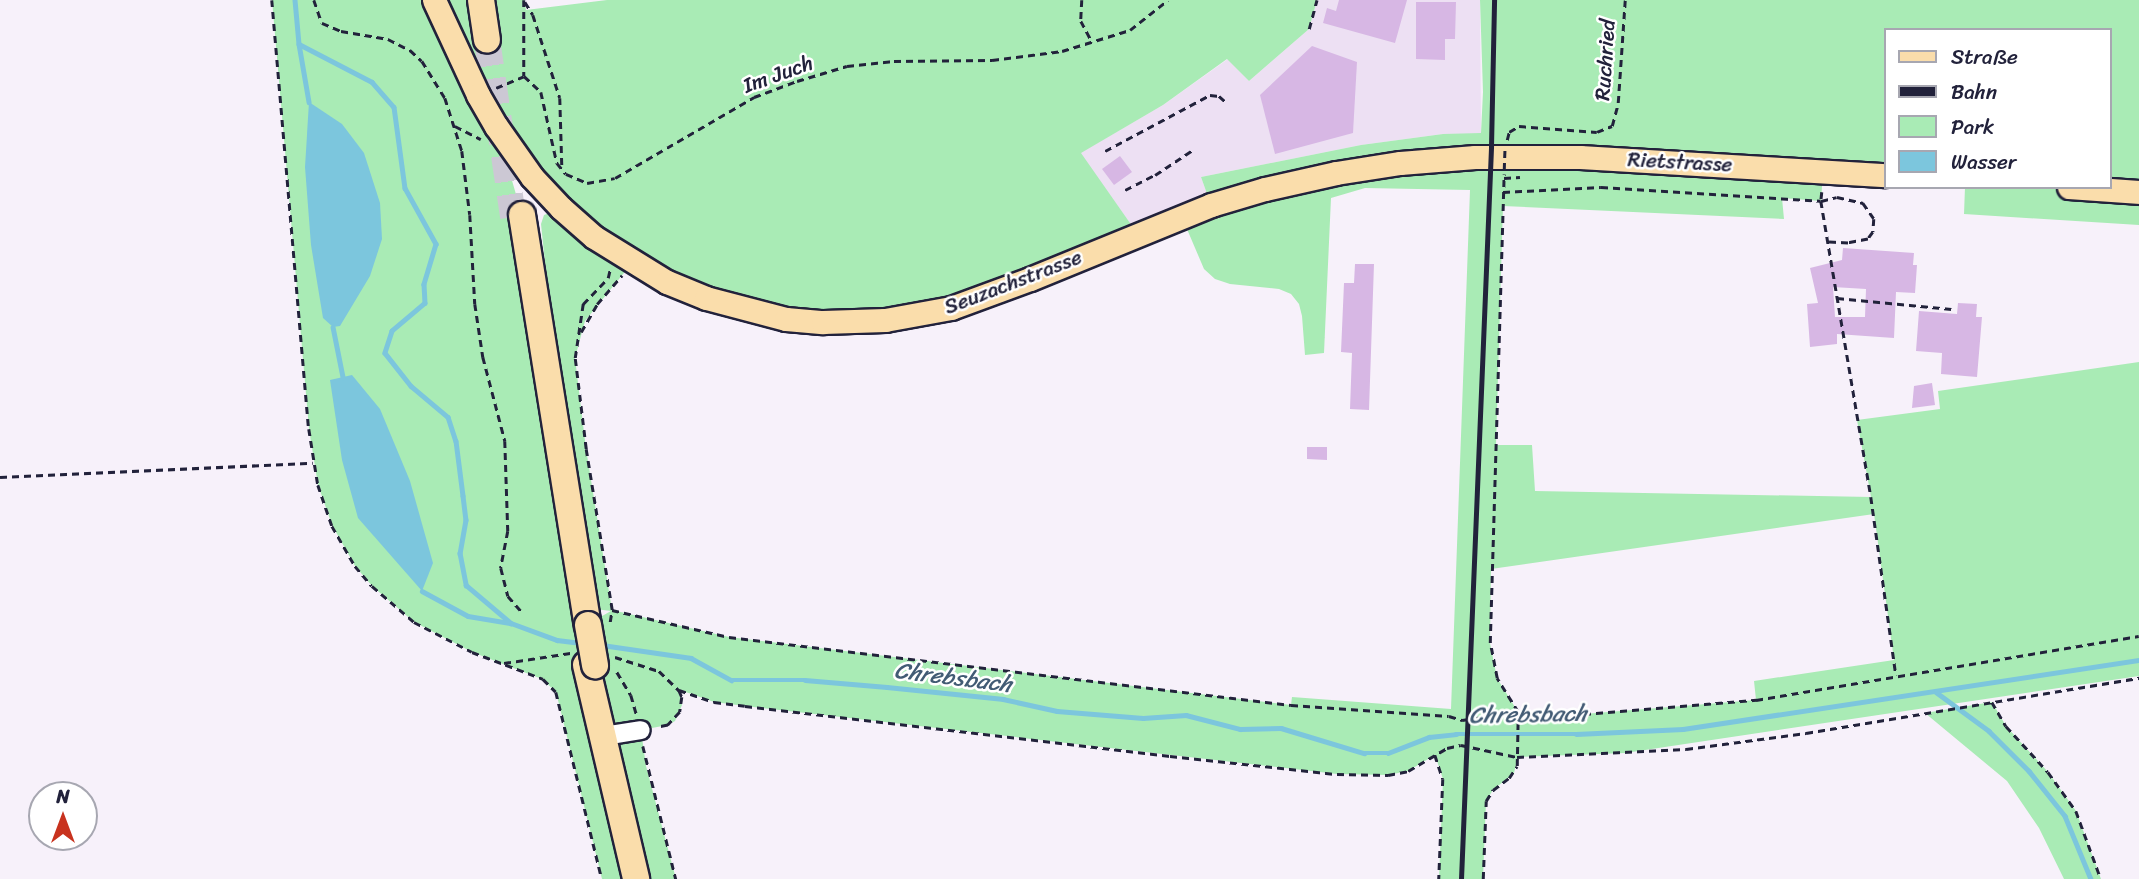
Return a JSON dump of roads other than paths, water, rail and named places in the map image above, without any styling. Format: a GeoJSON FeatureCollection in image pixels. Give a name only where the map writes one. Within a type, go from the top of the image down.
{"type":"FeatureCollection","features":[{"type":"Feature","properties":{"kind":"highway"},"geometry":{"type":"LineString","coordinates":[[481,0],[492,39],[491,0]]}},
{"type":"Feature","properties":{"kind":"highway"},"geometry":{"type":"LineString","coordinates":[[518,216],[636,879]]}},
{"type":"Feature","properties":{"kind":"highway"},"geometry":{"type":"LineString","coordinates":[[599,667],[610,735],[646,879]]}},
{"type":"Feature","properties":{"kind":"main road","name":"Seuzachstrasse"},"geometry":{"type":"LineString","coordinates":[[434,0],[478,96],[531,177],[594,237],[632,263],[706,298],[752,312],[823,322],[895,319],[979,299],[1181,215],[1265,189],[1336,173],[1475,157]]}},
{"type":"Feature","properties":{"kind":"main road","name":"Rietstrasse"},"geometry":{"type":"LineString","coordinates":[[1475,157],[1580,157],[1884,175]]}},
{"type":"Feature","properties":{"kind":"main road"},"geometry":{"type":"LineString","coordinates":[[2098,189],[2139,192]]}},
{"type":"Feature","properties":{"kind":"lane"},"geometry":{"type":"LineString","coordinates":[[610,735],[641,730]]}},
{"type":"Feature","properties":{"kind":"water"},"geometry":{"type":"Polygon","coordinates":[[[309,102],[342,124],[364,153],[380,203],[382,239],[370,276],[340,326],[333,327],[323,318],[311,245],[305,167],[309,102]]]}},
{"type":"Feature","properties":{"kind":"water"},"geometry":{"type":"Polygon","coordinates":[[[352,375],[380,409],[410,481],[433,563],[422,591],[358,518],[342,460],[330,380],[352,375]]]}},
{"type":"Feature","properties":{"kind":"waterway","name":"Chrebsbach"},"geometry":{"type":"LineString","coordinates":[[295,0],[299,44],[372,82],[394,107],[405,188],[436,244],[424,284],[425,303],[392,331],[385,353],[411,386],[448,417],[456,441],[466,520],[460,553],[466,585],[511,623],[557,640],[583,643]]}},
{"type":"Feature","properties":{"kind":"waterway"},"geometry":{"type":"LineString","coordinates":[[299,44],[309,102]]}},
{"type":"Feature","properties":{"kind":"waterway"},"geometry":{"type":"LineString","coordinates":[[333,327],[343,377]]}},
{"type":"Feature","properties":{"kind":"waterway"},"geometry":{"type":"LineString","coordinates":[[422,591],[468,616],[510,623]]}},
{"type":"Feature","properties":{"kind":"waterway","name":"Chrebsbach"},"geometry":{"type":"LineString","coordinates":[[602,645],[691,658],[731,680],[805,680],[887,687],[1003,699],[1057,711],[1143,718],[1186,715],[1240,729],[1281,728],[1364,753],[1388,753],[1429,737],[1456,734],[1576,734],[1683,729],[2139,660]]}},
{"type":"Feature","properties":{"kind":"waterway"},"geometry":{"type":"LineString","coordinates":[[1936,692],[1989,731],[2029,771],[2065,816],[2091,879]]}},
{"type":"Feature","properties":{"kind":"tunnel"},"geometry":{"type":"LineString","coordinates":[[487,40],[513,217]]}},
{"type":"Feature","properties":{"kind":"railway"},"geometry":{"type":"LineString","coordinates":[[1461,879],[1491,147],[1494,0]]}}]}
